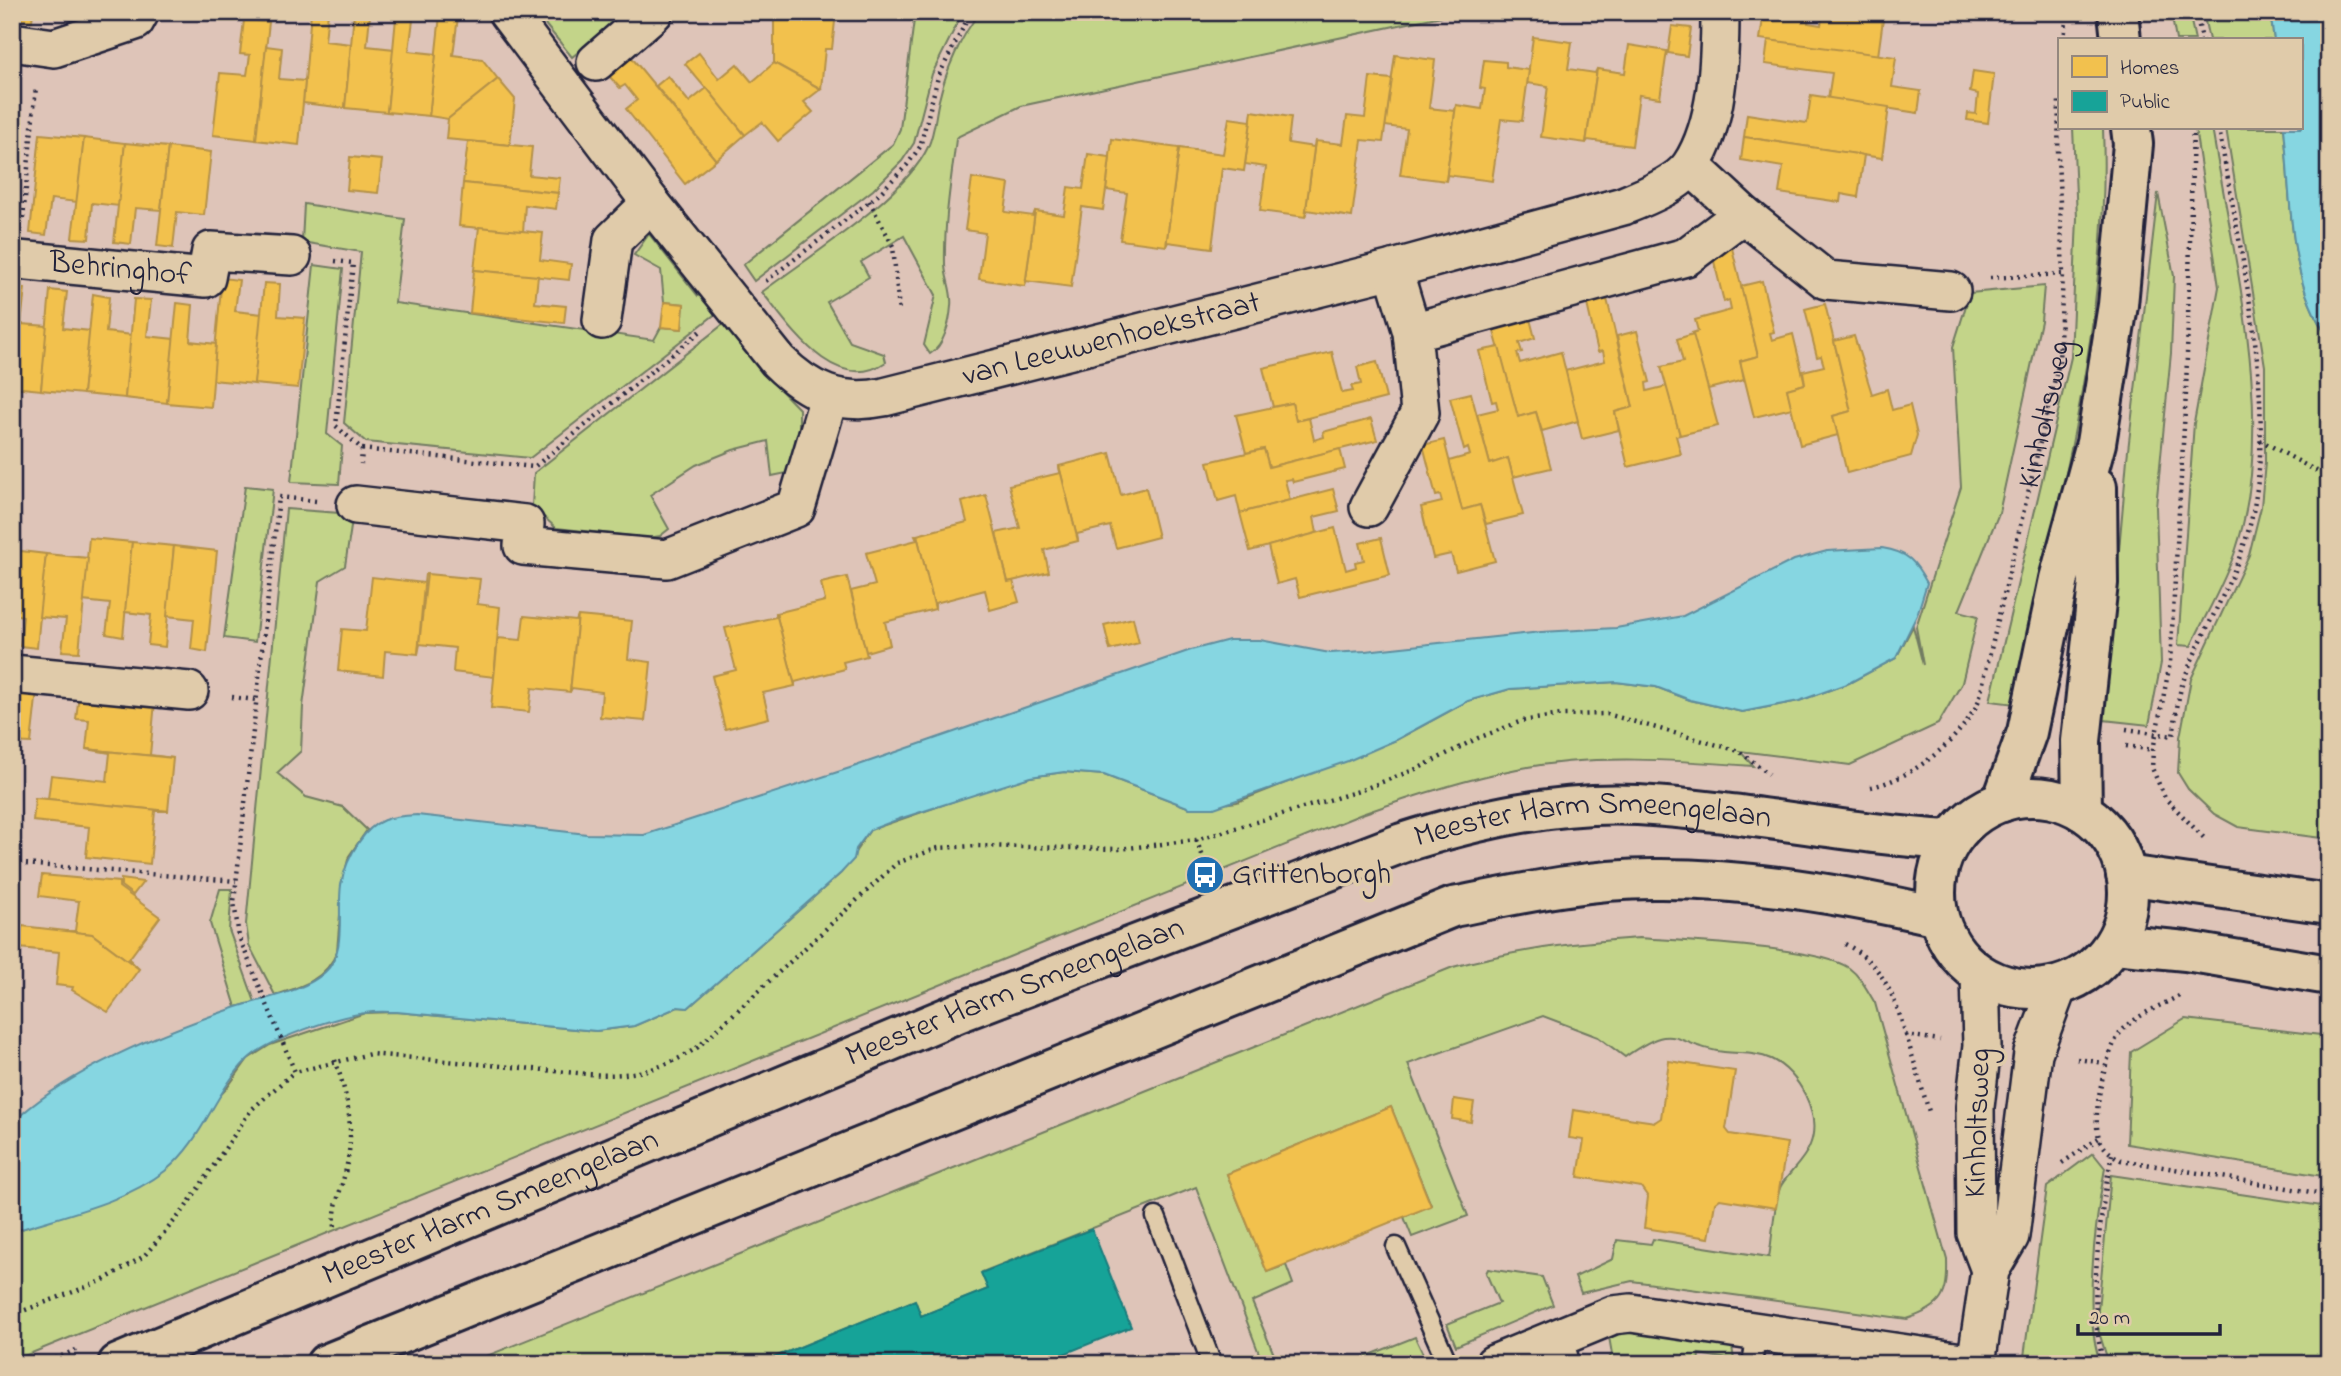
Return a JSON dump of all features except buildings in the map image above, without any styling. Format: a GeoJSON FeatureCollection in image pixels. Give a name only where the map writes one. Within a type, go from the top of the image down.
{"type":"FeatureCollection","features":[{"type":"Feature","properties":{"kind":"street"},"geometry":{"type":"LineString","coordinates":[[26,44],[54,48],[135,21],[140,12]]}},
{"type":"Feature","properties":{"kind":"street","name":"van Leeuwenhoekstraat"},"geometry":{"type":"LineString","coordinates":[[507,12],[651,203],[778,361],[796,380],[829,397],[850,401],[884,397],[1393,269],[1623,206],[1655,193],[1691,166]]}},
{"type":"Feature","properties":{"kind":"street"},"geometry":{"type":"LineString","coordinates":[[596,62],[654,12]]}},
{"type":"Feature","properties":{"kind":"street"},"geometry":{"type":"LineString","coordinates":[[1720,12],[1720,52],[1712,113],[1691,166],[1743,214],[1826,280],[1951,290]]}},
{"type":"Feature","properties":{"kind":"street"},"geometry":{"type":"LineString","coordinates":[[2118,12],[2121,38]]}},
{"type":"Feature","properties":{"kind":"street","name":"Kinholtsweg"},"geometry":{"type":"LineString","coordinates":[[2002,802],[2031,715],[2059,579],[2096,443],[2118,305],[2133,144],[2131,130]]}},
{"type":"Feature","properties":{"kind":"street"},"geometry":{"type":"LineString","coordinates":[[602,320],[613,240],[651,203]]}},
{"type":"Feature","properties":{"kind":"street"},"geometry":{"type":"LineString","coordinates":[[1412,331],[1686,257],[1743,214]]}},
{"type":"Feature","properties":{"kind":"street","name":"Behringhof"},"geometry":{"type":"LineString","coordinates":[[15,262],[206,278],[211,251],[292,256]]}},
{"type":"Feature","properties":{"kind":"street"},"geometry":{"type":"LineString","coordinates":[[1368,507],[1420,413],[1412,331],[1393,269]]}},
{"type":"Feature","properties":{"kind":"street"},"geometry":{"type":"LineString","coordinates":[[356,505],[525,524],[523,546],[667,559],[796,508],[829,397]]}},
{"type":"Feature","properties":{"kind":"street","name":"Kinholtsweg"},"geometry":{"type":"LineString","coordinates":[[2082,811],[2083,723],[2098,583],[2096,443]]}},
{"type":"Feature","properties":{"kind":"street"},"geometry":{"type":"LineString","coordinates":[[12,674],[189,691]]}},
{"type":"Feature","properties":{"kind":"street"},"geometry":{"type":"LineString","coordinates":[[2043,798],[2082,811],[2111,838],[2126,875],[2127,911],[2114,944],[2090,970],[2058,986],[2017,989],[1980,974],[1953,949],[1938,916],[1937,877],[1951,840],[1973,817],[2002,802],[2043,798]]}},
{"type":"Feature","properties":{"kind":"street","name":"Meester Harm Smeengelaan"},"geometry":{"type":"LineString","coordinates":[[118,1364],[960,1012],[1402,843],[1458,825],[1555,809],[1636,805],[1879,836],[1951,840]]}},
{"type":"Feature","properties":{"kind":"street"},"geometry":{"type":"LineString","coordinates":[[2126,875],[2329,904]]}},
{"type":"Feature","properties":{"kind":"street","name":"Meester Harm Smeengelaan"},"geometry":{"type":"LineString","coordinates":[[326,1364],[1452,907],[1552,887],[1651,879],[1758,885],[1869,900],[1938,916]]}},
{"type":"Feature","properties":{"kind":"street"},"geometry":{"type":"LineString","coordinates":[[2114,944],[2186,951],[2329,975]]}},
{"type":"Feature","properties":{"kind":"street","name":"Kinholtsweg"},"geometry":{"type":"LineString","coordinates":[[1980,974],[1982,1046],[1975,1107],[1976,1233],[1990,1270]]}},
{"type":"Feature","properties":{"kind":"street","name":"Kinholtsweg"},"geometry":{"type":"LineString","coordinates":[[1975,1364],[1990,1270],[2010,1236],[2034,1053],[2058,986]]}},
{"type":"Feature","properties":{"kind":"street"},"geometry":{"type":"LineString","coordinates":[[1494,1364],[1561,1350],[1614,1315],[1631,1313],[1755,1348],[1975,1364]]}},
{"type":"Feature","properties":{"kind":"lane"},"geometry":{"type":"LineString","coordinates":[[1156,1217],[1211,1363]]}},
{"type":"Feature","properties":{"kind":"lane"},"geometry":{"type":"LineString","coordinates":[[1396,1248],[1448,1364]]}},
{"type":"Feature","properties":{"kind":"path"},"geometry":{"type":"LineString","coordinates":[[2064,38],[2067,12]]}},
{"type":"Feature","properties":{"kind":"path"},"geometry":{"type":"LineString","coordinates":[[2196,12],[2202,38]]}},
{"type":"Feature","properties":{"kind":"path"},"geometry":{"type":"LineString","coordinates":[[15,262],[26,44]]}},
{"type":"Feature","properties":{"kind":"path","name":"Kinholtsweg"},"geometry":{"type":"LineString","coordinates":[[1888,782],[1940,749],[1967,724],[1976,707],[2059,362],[2063,274],[2058,130]]}},
{"type":"Feature","properties":{"kind":"path"},"geometry":{"type":"LineString","coordinates":[[2193,130],[2186,393],[2170,663],[2152,768],[2165,798],[2203,838]]}},
{"type":"Feature","properties":{"kind":"path"},"geometry":{"type":"LineString","coordinates":[[2083,723],[2173,736],[2185,677],[2243,552],[2254,506],[2260,440],[2258,366],[2219,130]]}},
{"type":"Feature","properties":{"kind":"path"},"geometry":{"type":"LineString","coordinates":[[869,201],[893,246],[899,311]]}},
{"type":"Feature","properties":{"kind":"path"},"geometry":{"type":"LineString","coordinates":[[292,256],[353,263],[336,426],[362,449],[356,505],[279,497],[236,881],[234,902],[239,937],[295,1072]]}},
{"type":"Feature","properties":{"kind":"path"},"geometry":{"type":"LineString","coordinates":[[1951,290],[1985,279],[2063,274]]}},
{"type":"Feature","properties":{"kind":"path"},"geometry":{"type":"LineString","coordinates":[[2260,440],[2329,478]]}},
{"type":"Feature","properties":{"kind":"path"},"geometry":{"type":"LineString","coordinates":[[1976,707],[2031,715]]}},
{"type":"Feature","properties":{"kind":"path"},"geometry":{"type":"LineString","coordinates":[[12,1315],[102,1281],[144,1256],[183,1211],[251,1110],[295,1072],[335,1060],[370,1054],[598,1075],[647,1072],[676,1061],[698,1047],[897,863],[937,848],[976,846],[1119,849],[1196,840],[1359,791],[1521,722],[1561,715],[1607,715],[1739,751],[1771,775]]}},
{"type":"Feature","properties":{"kind":"path"},"geometry":{"type":"LineString","coordinates":[[1196,840],[1211,875]]}},
{"type":"Feature","properties":{"kind":"path"},"geometry":{"type":"LineString","coordinates":[[12,863],[236,881]]}},
{"type":"Feature","properties":{"kind":"path"},"geometry":{"type":"LineString","coordinates":[[1840,942],[1861,953]]}},
{"type":"Feature","properties":{"kind":"path"},"geometry":{"type":"LineString","coordinates":[[2180,996],[2134,1021],[2122,1031],[2104,1063],[2097,1127],[2099,1138],[2112,1154],[2134,1162],[2329,1195]]}},
{"type":"Feature","properties":{"kind":"path"},"geometry":{"type":"LineString","coordinates":[[335,1060],[344,1087],[352,1135],[345,1174],[333,1209],[335,1232],[350,1269]]}},
{"type":"Feature","properties":{"kind":"path"},"geometry":{"type":"LineString","coordinates":[[2105,1364],[2097,1342],[2094,1309],[2112,1154]]}},
{"type":"Feature","properties":{"kind":"green space"},"geometry":{"type":"Polygon","coordinates":[[[535,12],[628,12],[572,57],[535,12]]]}},
{"type":"Feature","properties":{"kind":"green space"},"geometry":{"type":"Polygon","coordinates":[[[915,12],[963,12],[932,74],[914,143],[902,161],[873,190],[754,281],[743,265],[893,144],[900,129],[915,12]]]}},
{"type":"Feature","properties":{"kind":"green space"},"geometry":{"type":"Polygon","coordinates":[[[980,12],[1460,12],[1021,106],[959,136],[956,139],[948,202],[945,269],[951,306],[943,340],[930,354],[924,345],[936,295],[904,236],[861,262],[869,277],[827,302],[850,342],[884,354],[886,362],[867,370],[849,370],[831,364],[800,338],[762,292],[854,225],[899,186],[916,166],[928,147],[934,130],[939,100],[950,65],[980,12]]]}},
{"type":"Feature","properties":{"kind":"green space"},"geometry":{"type":"Polygon","coordinates":[[[2171,12],[2189,12],[2195,38],[2176,38],[2171,12]]]}},
{"type":"Feature","properties":{"kind":"green space"},"geometry":{"type":"Polygon","coordinates":[[[2203,12],[2270,12],[2274,38],[2209,38],[2203,12]]]}},
{"type":"Feature","properties":{"kind":"green space"},"geometry":{"type":"Polygon","coordinates":[[[2073,130],[2103,130],[2103,201],[2098,273],[2089,346],[2063,490],[2015,704],[1990,701],[2071,357],[2077,218],[2073,130]]]}},
{"type":"Feature","properties":{"kind":"green space"},"geometry":{"type":"Polygon","coordinates":[[[2195,130],[2212,130],[2231,230],[2248,339],[2253,448],[2248,500],[2232,561],[2191,646],[2178,645],[2194,423],[2219,287],[2195,130]]]}},
{"type":"Feature","properties":{"kind":"green space"},"geometry":{"type":"Polygon","coordinates":[[[2226,130],[2284,130],[2290,209],[2298,265],[2315,316],[2329,338],[2329,839],[2238,827],[2214,814],[2188,789],[2178,773],[2180,737],[2191,679],[2249,555],[2261,507],[2265,462],[2265,366],[2226,130]]]}},
{"type":"Feature","properties":{"kind":"green space"},"geometry":{"type":"Polygon","coordinates":[[[2158,193],[2174,276],[2171,353],[2156,507],[2161,663],[2149,725],[2104,720],[2127,459],[2158,193]]]}},
{"type":"Feature","properties":{"kind":"green space"},"geometry":{"type":"Polygon","coordinates":[[[304,204],[405,219],[395,303],[654,340],[661,327],[682,329],[684,304],[664,302],[661,270],[634,255],[649,234],[698,296],[704,293],[718,312],[530,458],[366,442],[344,423],[361,252],[302,242],[304,204]]]}},
{"type":"Feature","properties":{"kind":"green space"},"geometry":{"type":"Polygon","coordinates":[[[314,265],[343,269],[327,434],[342,446],[339,484],[291,482],[314,265]]]}},
{"type":"Feature","properties":{"kind":"green space"},"geometry":{"type":"Polygon","coordinates":[[[2044,286],[2041,321],[1999,513],[1959,611],[1978,616],[1962,683],[1938,724],[1850,765],[1740,751],[1753,766],[1664,760],[1575,761],[1497,773],[1400,801],[1362,814],[12,1361],[12,1232],[127,1194],[227,1088],[248,1059],[270,1045],[365,1013],[397,1012],[596,1031],[634,1026],[678,1007],[688,1008],[841,873],[870,830],[1030,777],[1064,772],[1104,775],[1190,808],[1237,802],[1396,740],[1468,701],[1510,689],[1616,682],[1656,687],[1690,700],[1742,712],[1799,701],[1849,683],[1896,658],[1913,626],[1923,665],[1916,627],[1961,487],[1953,347],[1970,293],[2044,286]]]}},
{"type":"Feature","properties":{"kind":"green space"},"geometry":{"type":"Polygon","coordinates":[[[730,319],[769,364],[769,378],[799,409],[799,428],[787,473],[772,476],[768,441],[733,450],[696,465],[650,495],[669,529],[660,536],[649,538],[556,528],[532,506],[534,473],[730,319]]]}},
{"type":"Feature","properties":{"kind":"green space"},"geometry":{"type":"Polygon","coordinates":[[[245,486],[273,489],[255,642],[224,638],[245,486]]]}},
{"type":"Feature","properties":{"kind":"green space"},"geometry":{"type":"Polygon","coordinates":[[[286,509],[353,514],[345,566],[320,581],[303,706],[301,751],[277,773],[306,797],[343,807],[367,830],[349,856],[343,879],[337,951],[333,961],[312,981],[275,995],[249,945],[246,924],[286,509]]]}},
{"type":"Feature","properties":{"kind":"green space"},"geometry":{"type":"Polygon","coordinates":[[[220,889],[232,889],[229,930],[255,1002],[236,1007],[210,923],[220,889]]]}},
{"type":"Feature","properties":{"kind":"green space"},"geometry":{"type":"Polygon","coordinates":[[[1639,938],[1748,946],[1810,955],[1849,968],[1860,980],[1875,1003],[1947,1260],[1946,1283],[1936,1305],[1907,1319],[1632,1281],[1581,1293],[1575,1277],[1613,1259],[1617,1240],[1651,1244],[1653,1239],[1769,1257],[1780,1188],[1810,1145],[1813,1121],[1806,1096],[1799,1084],[1781,1065],[1771,1059],[1754,1054],[1707,1049],[1667,1037],[1643,1045],[1625,1057],[1598,1037],[1543,1016],[1408,1064],[1468,1216],[1412,1237],[1404,1217],[1431,1205],[1391,1107],[1227,1174],[1267,1272],[1286,1265],[1293,1284],[1252,1302],[1278,1364],[1263,1364],[1196,1187],[982,1272],[988,1289],[921,1316],[915,1300],[758,1364],[467,1364],[1453,967],[1545,948],[1639,938]]]}},
{"type":"Feature","properties":{"kind":"green space"},"geometry":{"type":"Polygon","coordinates":[[[2185,1019],[2329,1036],[2329,1177],[2127,1144],[2131,1052],[2185,1019]]]}},
{"type":"Feature","properties":{"kind":"green space"},"geometry":{"type":"Polygon","coordinates":[[[2093,1153],[2105,1168],[2092,1268],[2092,1321],[2101,1364],[2023,1364],[2047,1187],[2093,1153]]]}},
{"type":"Feature","properties":{"kind":"green space"},"geometry":{"type":"Polygon","coordinates":[[[2111,1175],[2329,1207],[2329,1364],[2109,1364],[2098,1329],[2098,1310],[2111,1175]]]}},
{"type":"Feature","properties":{"kind":"green space"},"geometry":{"type":"Polygon","coordinates":[[[1488,1269],[1542,1277],[1553,1305],[1456,1346],[1447,1324],[1499,1303],[1486,1273],[1488,1269]]]}},
{"type":"Feature","properties":{"kind":"green space"},"geometry":{"type":"Polygon","coordinates":[[[1632,1330],[1732,1346],[1734,1360],[1699,1354],[1698,1364],[1605,1364],[1612,1354],[1609,1337],[1632,1330]]]}},
{"type":"Feature","properties":{"kind":"green space"},"geometry":{"type":"Polygon","coordinates":[[[1415,1337],[1425,1358],[1411,1364],[1347,1364],[1415,1337]]]}},
{"type":"Feature","properties":{"kind":"water"},"geometry":{"type":"Polygon","coordinates":[[[2270,12],[2329,12],[2329,338],[2315,316],[2305,291],[2298,265],[2290,209],[2284,130],[2302,130],[2302,38],[2274,38],[2270,12]]]}},
{"type":"Feature","properties":{"kind":"water"},"geometry":{"type":"Polygon","coordinates":[[[1882,548],[1905,555],[1919,569],[1927,583],[1917,615],[1896,658],[1849,683],[1799,701],[1742,712],[1690,700],[1656,687],[1616,682],[1510,689],[1468,701],[1396,740],[1348,761],[1214,808],[1190,808],[1104,775],[1064,772],[1030,777],[870,830],[856,849],[854,859],[841,873],[688,1008],[678,1007],[634,1026],[596,1031],[397,1012],[365,1013],[320,1024],[270,1044],[247,1060],[226,1087],[189,1146],[165,1171],[130,1192],[91,1208],[12,1232],[12,1123],[61,1086],[119,1054],[209,1017],[306,985],[325,972],[332,964],[339,943],[341,885],[346,868],[365,834],[383,820],[417,815],[587,834],[644,835],[853,767],[1191,650],[1229,640],[1260,640],[1330,653],[1541,632],[1616,628],[1683,616],[1794,560],[1827,551],[1882,548]]]}},
{"type":"Feature","properties":{"kind":"place","name":"Grittenborgh"},"geometry":{"type":"Point","coordinates":[1205,875]}}]}
